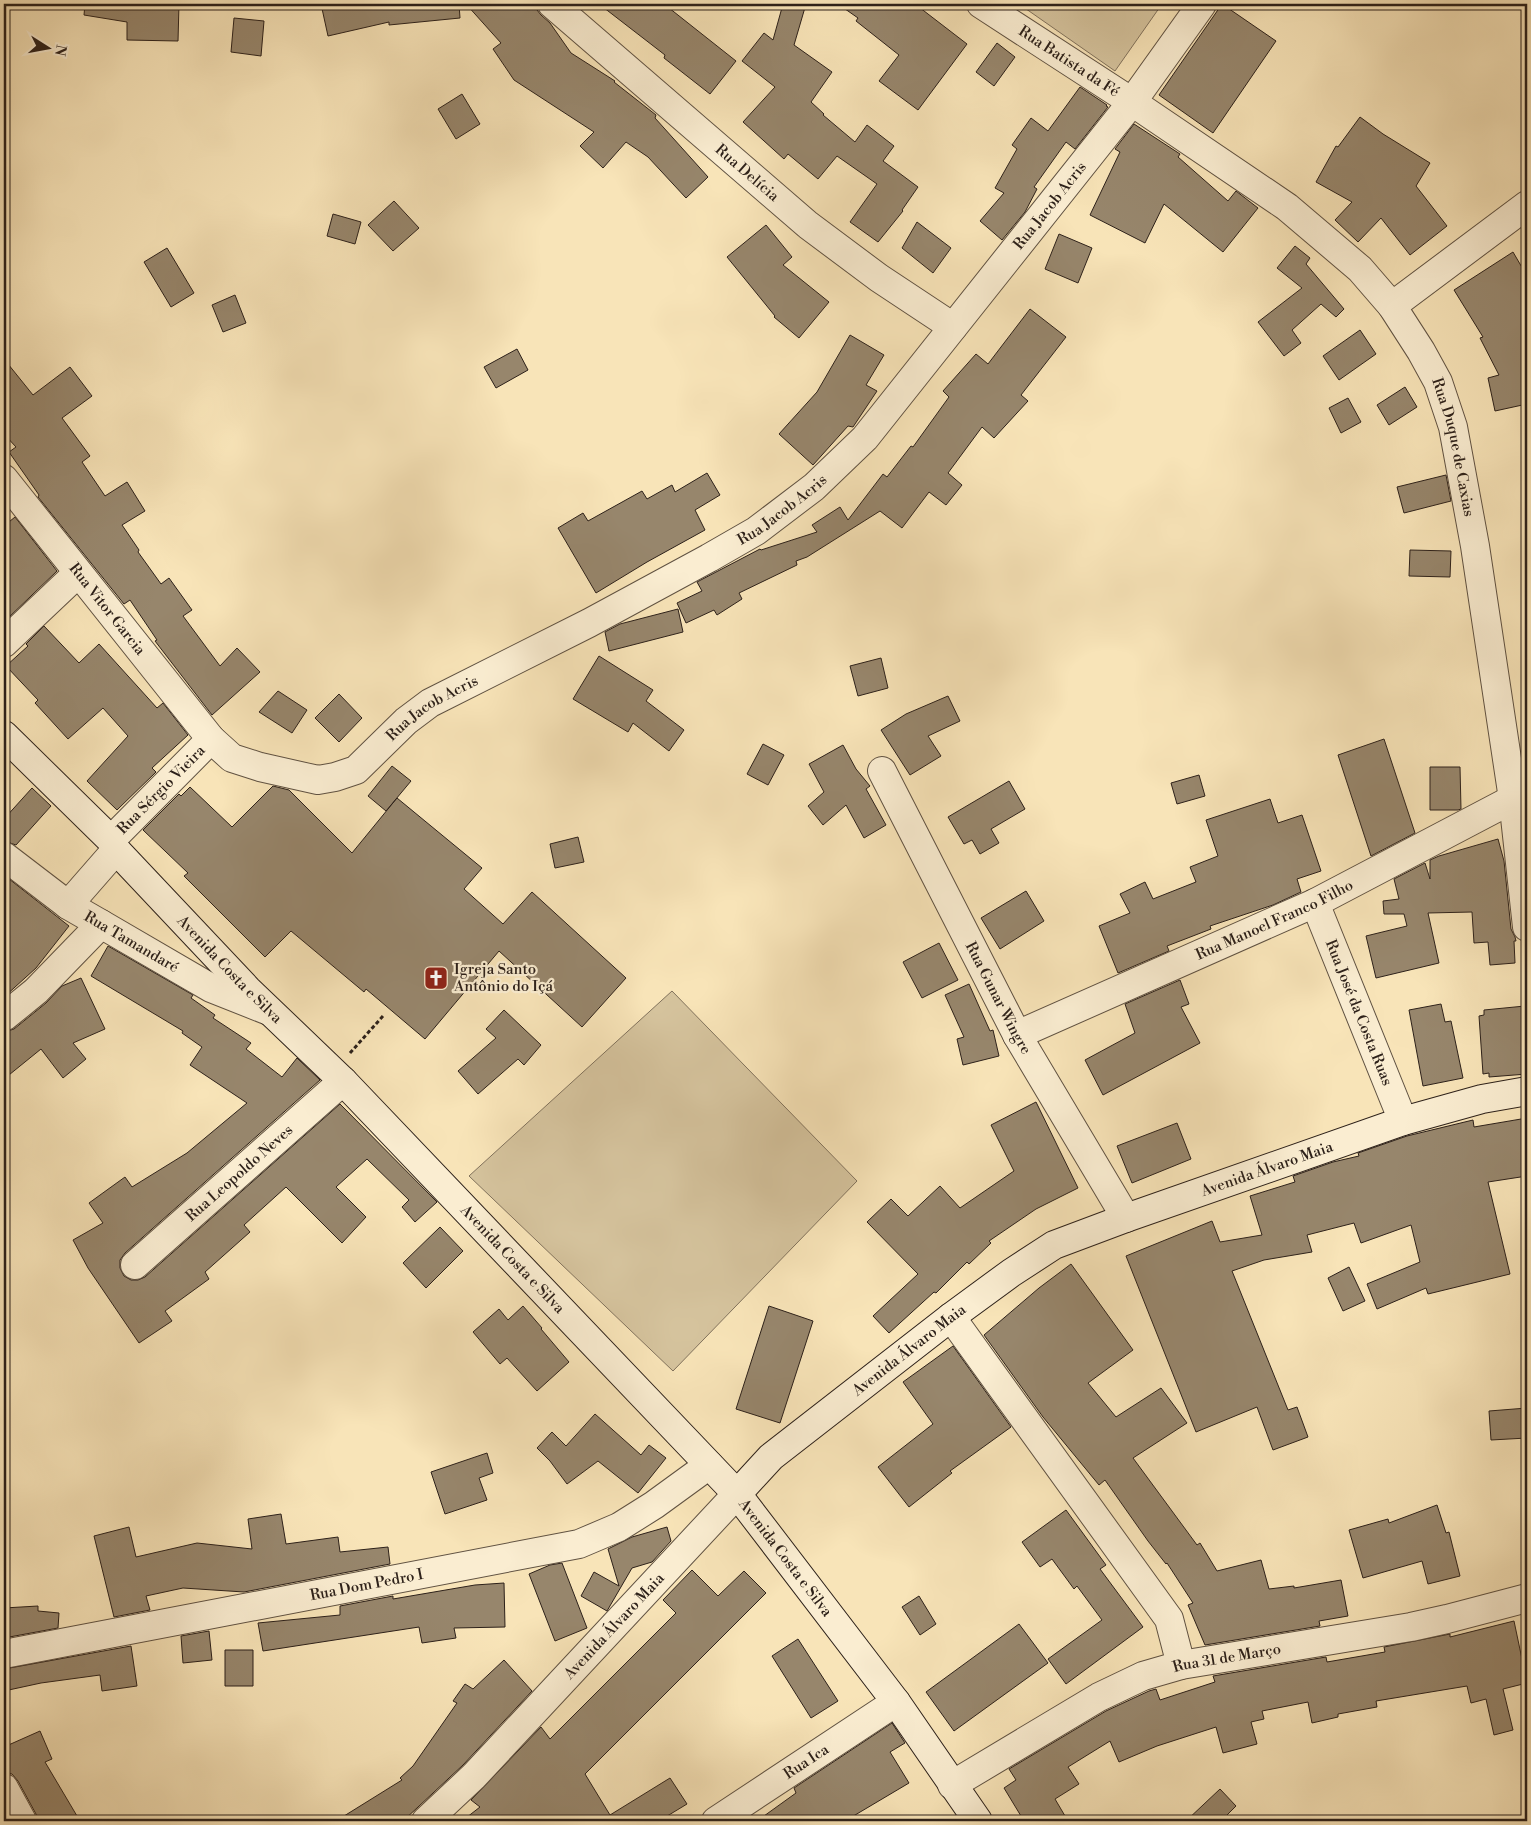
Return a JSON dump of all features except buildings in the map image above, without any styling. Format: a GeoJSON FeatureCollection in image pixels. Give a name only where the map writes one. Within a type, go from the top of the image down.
{"type":"FeatureCollection","features":[{"type":"Feature","properties":{"kind":"street","name":"Rua Delícia"},"geometry":{"type":"LineString","coordinates":[[552,4],[808,225],[879,278],[953,327]]}},
{"type":"Feature","properties":{"kind":"street","name":"Rua Batista da Fé"},"geometry":{"type":"LineString","coordinates":[[981,4],[1132,102]]}},
{"type":"Feature","properties":{"kind":"street","name":"Rua Jacob Acris"},"geometry":{"type":"LineString","coordinates":[[211,739],[232,758],[260,767],[318,780],[356,770],[406,720],[430,703],[589,623],[756,531],[814,487],[865,438],[1132,102],[1202,4]]}},
{"type":"Feature","properties":{"kind":"street","name":"Rua Duque de Caxias"},"geometry":{"type":"LineString","coordinates":[[1132,102],[1287,207],[1360,269],[1392,306],[1438,382],[1453,426],[1520,796],[1527,927]]}},
{"type":"Feature","properties":{"kind":"street"},"geometry":{"type":"LineString","coordinates":[[1392,306],[1527,206]]}},
{"type":"Feature","properties":{"kind":"street","name":"Rua Vitor Garcia"},"geometry":{"type":"LineString","coordinates":[[4,479],[211,739]]}},
{"type":"Feature","properties":{"kind":"street"},"geometry":{"type":"LineString","coordinates":[[4,643],[78,573]]}},
{"type":"Feature","properties":{"kind":"street","name":"Avenida Costa e Silva"},"geometry":{"type":"LineString","coordinates":[[4,735],[113,845],[269,1011],[338,1077],[737,1494],[896,1702],[978,1821]]}},
{"type":"Feature","properties":{"kind":"street","name":"Rua Sérgio Vieira"},"geometry":{"type":"LineString","coordinates":[[68,905],[113,845],[211,739]]}},
{"type":"Feature","properties":{"kind":"street","name":"Rua Gunar Wingre"},"geometry":{"type":"LineString","coordinates":[[882,771],[1018,1035],[1126,1218]]}},
{"type":"Feature","properties":{"kind":"street","name":"Rua Manoel Franco Filho"},"geometry":{"type":"LineString","coordinates":[[1018,1035],[1315,903],[1520,796]]}},
{"type":"Feature","properties":{"kind":"street","name":"Rua Tamandaré"},"geometry":{"type":"LineString","coordinates":[[4,856],[68,905],[211,988],[269,1011]]}},
{"type":"Feature","properties":{"kind":"street","name":"Rua José da Costa Ruas"},"geometry":{"type":"LineString","coordinates":[[1315,903],[1403,1121]]}},
{"type":"Feature","properties":{"kind":"street"},"geometry":{"type":"LineString","coordinates":[[4,1017],[36,991],[101,924]]}},
{"type":"Feature","properties":{"kind":"street","name":"Rua Leopoldo Neves"},"geometry":{"type":"LineString","coordinates":[[135,1265],[338,1077]]}},
{"type":"Feature","properties":{"kind":"street","name":"Avenida Álvaro Maia"},"geometry":{"type":"LineString","coordinates":[[426,1821],[474,1776],[771,1458],[951,1317],[1011,1273],[1054,1245],[1126,1218],[1403,1121],[1482,1099],[1527,1091]]}},
{"type":"Feature","properties":{"kind":"street"},"geometry":{"type":"LineString","coordinates":[[951,1317],[1169,1619],[1181,1665]]}},
{"type":"Feature","properties":{"kind":"street","name":"Rua Dom Pedro I"},"geometry":{"type":"LineString","coordinates":[[4,1654],[580,1544],[619,1527],[654,1505],[708,1465]]}},
{"type":"Feature","properties":{"kind":"street","name":"Rua 31 de Março"},"geometry":{"type":"LineString","coordinates":[[952,1785],[1099,1697],[1143,1676],[1181,1665],[1447,1620],[1527,1598]]}},
{"type":"Feature","properties":{"kind":"street","name":"Rua Ica"},"geometry":{"type":"LineString","coordinates":[[716,1821],[896,1702]]}},
{"type":"Feature","properties":{"kind":"street"},"geometry":{"type":"LineString","coordinates":[[4,1788],[22,1821]]}},
{"type":"Feature","properties":{"kind":"path"},"geometry":{"type":"LineString","coordinates":[[338,1077],[384,1016]]}},
{"type":"Feature","properties":{"kind":"shaded area"},"geometry":{"type":"Polygon","coordinates":[[[1019,4],[1162,4],[1115,71],[1019,4]]]}},
{"type":"Feature","properties":{"kind":"shaded area"},"geometry":{"type":"Polygon","coordinates":[[[672,991],[857,1181],[673,1371],[469,1176],[672,991]]]}},
{"type":"Feature","properties":{"kind":"place","name":"Igreja Santo Antônio do Içá"},"geometry":{"type":"Point","coordinates":[436,978]}}]}
